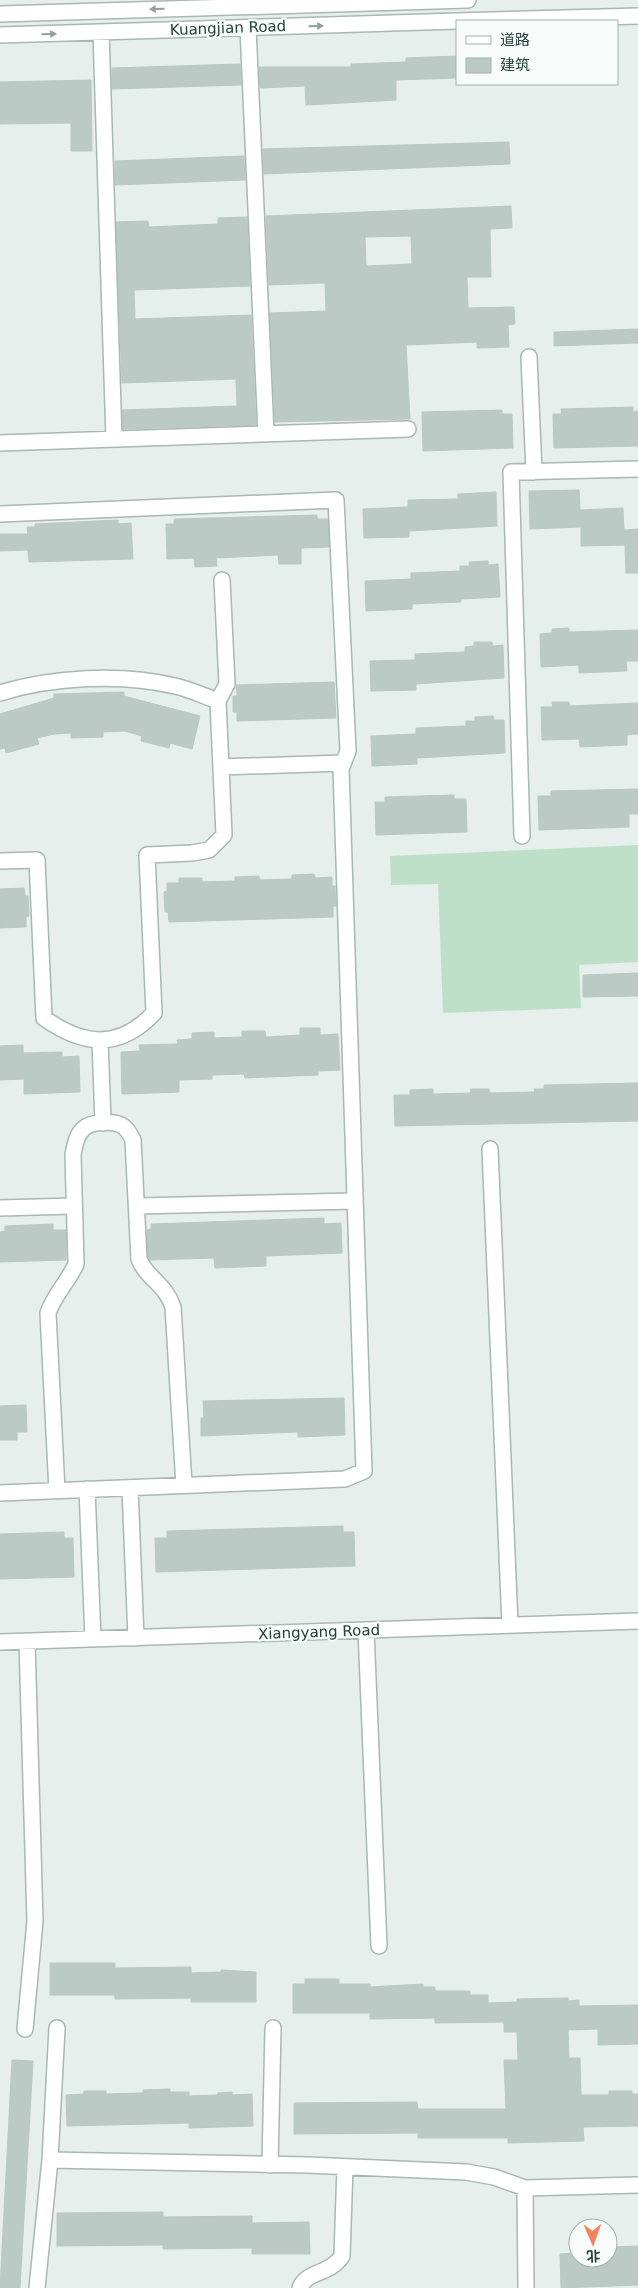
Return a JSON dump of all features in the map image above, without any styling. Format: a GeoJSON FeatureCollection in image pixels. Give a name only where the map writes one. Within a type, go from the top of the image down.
{"type":"FeatureCollection","features":[{"type":"Feature","properties":{"kind":"street","name":"Kuangjian Road"},"geometry":{"type":"LineString","coordinates":[[0,14],[468,0]]}},
{"type":"Feature","properties":{"kind":"street","name":"Kuangjian Road"},"geometry":{"type":"LineString","coordinates":[[493,20],[638,16]]}},
{"type":"Feature","properties":{"kind":"street","name":"Kuangjian Road"},"geometry":{"type":"LineString","coordinates":[[0,35],[456,21]]}},
{"type":"Feature","properties":{"kind":"street"},"geometry":{"type":"LineString","coordinates":[[248,28],[266,434]]}},
{"type":"Feature","properties":{"kind":"street"},"geometry":{"type":"LineString","coordinates":[[101,32],[114,439]]}},
{"type":"Feature","properties":{"kind":"street"},"geometry":{"type":"LineString","coordinates":[[529,357],[534,472]]}},
{"type":"Feature","properties":{"kind":"street"},"geometry":{"type":"LineString","coordinates":[[0,443],[408,429]]}},
{"type":"Feature","properties":{"kind":"street"},"geometry":{"type":"LineString","coordinates":[[522,836],[511,472],[638,469]]}},
{"type":"Feature","properties":{"kind":"street"},"geometry":{"type":"LineString","coordinates":[[0,514],[336,500],[348,751],[341,769],[364,1471],[345,1479],[0,1493]]}},
{"type":"Feature","properties":{"kind":"street"},"geometry":{"type":"LineString","coordinates":[[0,861],[37,860],[44,1018],[59,1029],[93,1040],[127,1035],[142,1026],[154,1014],[147,855],[192,853],[209,850],[224,835],[218,701],[227,684],[222,580]]}},
{"type":"Feature","properties":{"kind":"street"},"geometry":{"type":"LineString","coordinates":[[0,693],[45,683],[134,678],[176,686],[218,701]]}},
{"type":"Feature","properties":{"kind":"street"},"geometry":{"type":"LineString","coordinates":[[221,766],[344,763]]}},
{"type":"Feature","properties":{"kind":"street"},"geometry":{"type":"LineString","coordinates":[[100,1040],[103,1123]]}},
{"type":"Feature","properties":{"kind":"street"},"geometry":{"type":"LineString","coordinates":[[57,1491],[48,1313],[53,1298],[71,1275],[76,1264],[73,1155],[77,1137],[84,1128],[103,1123],[120,1125],[126,1128],[133,1140],[139,1259],[144,1270],[159,1282],[169,1294],[173,1307],[184,1485]]}},
{"type":"Feature","properties":{"kind":"street"},"geometry":{"type":"LineString","coordinates":[[490,1148],[510,1625]]}},
{"type":"Feature","properties":{"kind":"street"},"geometry":{"type":"LineString","coordinates":[[137,1206],[355,1201]]}},
{"type":"Feature","properties":{"kind":"street"},"geometry":{"type":"LineString","coordinates":[[0,1208],[74,1206]]}},
{"type":"Feature","properties":{"kind":"street"},"geometry":{"type":"LineString","coordinates":[[130,1488],[136,1638]]}},
{"type":"Feature","properties":{"kind":"street"},"geometry":{"type":"LineString","coordinates":[[87,1489],[93,1639]]}},
{"type":"Feature","properties":{"kind":"street","name":"Xiangyang Road"},"geometry":{"type":"LineString","coordinates":[[0,1642],[638,1620]]}},
{"type":"Feature","properties":{"kind":"street"},"geometry":{"type":"LineString","coordinates":[[366,1630],[380,1946]]}},
{"type":"Feature","properties":{"kind":"street"},"geometry":{"type":"LineString","coordinates":[[25,2029],[35,1921],[27,1642]]}},
{"type":"Feature","properties":{"kind":"street"},"geometry":{"type":"LineString","coordinates":[[37,2288],[50,2160],[57,2028]]}},
{"type":"Feature","properties":{"kind":"street"},"geometry":{"type":"LineString","coordinates":[[270,2165],[273,2028]]}},
{"type":"Feature","properties":{"kind":"street"},"geometry":{"type":"LineString","coordinates":[[50,2160],[345,2167],[466,2172],[494,2177],[525,2188],[638,2185]]}},
{"type":"Feature","properties":{"kind":"street"},"geometry":{"type":"LineString","coordinates":[[300,2288],[302,2281],[311,2275],[336,2266],[342,2256],[345,2167]]}},
{"type":"Feature","properties":{"kind":"street"},"geometry":{"type":"LineString","coordinates":[[525,2188],[526,2288]]}},
{"type":"Feature","properties":{"kind":"green space"},"geometry":{"type":"Polygon","coordinates":[[[638,845],[638,962],[579,965],[581,1008],[443,1013],[438,884],[391,885],[390,856],[638,845]]]}},
{"type":"Feature","properties":{"kind":"building"},"geometry":{"type":"Polygon","coordinates":[[[456,56],[456,78],[396,80],[396,100],[306,105],[305,86],[261,88],[260,85],[259,67],[351,67],[351,64],[406,62],[406,58],[456,56]]]}},
{"type":"Feature","properties":{"kind":"building"},"geometry":{"type":"Polygon","coordinates":[[[240,64],[241,85],[112,89],[112,68],[240,64]]]}},
{"type":"Feature","properties":{"kind":"building"},"geometry":{"type":"Polygon","coordinates":[[[91,80],[92,151],[71,151],[71,123],[0,124],[0,82],[91,80]]]}},
{"type":"Feature","properties":{"kind":"building"},"geometry":{"type":"Polygon","coordinates":[[[509,142],[510,164],[264,174],[263,149],[509,142]]]}},
{"type":"Feature","properties":{"kind":"building"},"geometry":{"type":"Polygon","coordinates":[[[244,156],[245,180],[115,185],[115,161],[244,156]]]}},
{"type":"Feature","properties":{"kind":"building"},"geometry":{"type":"Polygon","coordinates":[[[511,206],[512,228],[490,229],[491,277],[467,277],[468,308],[514,307],[515,324],[508,325],[509,347],[477,348],[477,342],[406,345],[410,419],[275,422],[270,313],[326,311],[325,283],[269,285],[266,216],[511,206]],[[411,236],[365,237],[366,266],[412,264],[411,236]]]}},
{"type":"Feature","properties":{"kind":"building"},"geometry":{"type":"Polygon","coordinates":[[[247,217],[250,286],[134,290],[135,319],[251,315],[256,425],[123,429],[122,410],[237,406],[236,379],[122,383],[116,222],[148,221],[149,227],[218,224],[218,218],[247,217]]]}},
{"type":"Feature","properties":{"kind":"building"},"geometry":{"type":"Polygon","coordinates":[[[638,329],[638,343],[554,346],[554,332],[638,329]]]}},
{"type":"Feature","properties":{"kind":"building"},"geometry":{"type":"Polygon","coordinates":[[[633,407],[633,412],[638,411],[638,446],[554,448],[553,414],[562,414],[561,409],[633,407]]]}},
{"type":"Feature","properties":{"kind":"building"},"geometry":{"type":"Polygon","coordinates":[[[502,410],[502,414],[512,414],[513,448],[423,451],[422,412],[502,410]]]}},
{"type":"Feature","properties":{"kind":"building"},"geometry":{"type":"Polygon","coordinates":[[[579,490],[580,510],[623,508],[624,530],[638,529],[638,573],[626,573],[625,545],[581,546],[581,527],[530,529],[529,491],[579,490]]]}},
{"type":"Feature","properties":{"kind":"building"},"geometry":{"type":"Polygon","coordinates":[[[496,492],[497,526],[409,531],[409,537],[364,538],[363,509],[408,507],[408,500],[458,499],[458,494],[496,492]]]}},
{"type":"Feature","properties":{"kind":"building"},"geometry":{"type":"Polygon","coordinates":[[[317,515],[317,519],[328,519],[329,547],[301,548],[301,564],[279,564],[278,555],[216,558],[217,566],[195,567],[194,558],[167,559],[166,524],[174,524],[174,519],[317,515]]]}},
{"type":"Feature","properties":{"kind":"building"},"geometry":{"type":"Polygon","coordinates":[[[118,520],[118,524],[131,523],[133,559],[29,562],[28,550],[0,551],[0,534],[28,534],[27,527],[35,527],[35,524],[118,520]]]}},
{"type":"Feature","properties":{"kind":"building"},"geometry":{"type":"Polygon","coordinates":[[[488,561],[488,565],[498,564],[500,597],[461,599],[461,602],[412,604],[412,609],[366,611],[365,581],[411,579],[411,573],[460,571],[460,566],[470,566],[469,562],[488,561]]]}},
{"type":"Feature","properties":{"kind":"building"},"geometry":{"type":"Polygon","coordinates":[[[569,628],[569,632],[638,630],[638,661],[626,661],[627,671],[579,673],[579,665],[541,667],[540,634],[552,633],[552,629],[569,628]]]}},
{"type":"Feature","properties":{"kind":"building"},"geometry":{"type":"Polygon","coordinates":[[[474,642],[492,642],[493,646],[503,645],[504,678],[416,684],[416,690],[371,691],[370,661],[415,660],[415,654],[465,652],[465,647],[474,646],[474,642]]]}},
{"type":"Feature","properties":{"kind":"building"},"geometry":{"type":"Polygon","coordinates":[[[334,682],[336,718],[237,721],[237,712],[233,712],[233,696],[237,696],[236,685],[334,682]]]}},
{"type":"Feature","properties":{"kind":"building"},"geometry":{"type":"Polygon","coordinates":[[[124,692],[124,696],[200,716],[192,749],[170,743],[169,748],[141,741],[142,736],[125,731],[103,732],[103,737],[71,738],[71,733],[54,734],[37,738],[39,744],[6,753],[5,748],[0,749],[0,714],[54,698],[54,694],[124,692]]]}},
{"type":"Feature","properties":{"kind":"building"},"geometry":{"type":"Polygon","coordinates":[[[552,702],[569,702],[570,706],[638,703],[638,734],[627,735],[627,745],[580,747],[579,739],[542,740],[541,707],[553,707],[552,702]]]}},
{"type":"Feature","properties":{"kind":"building"},"geometry":{"type":"Polygon","coordinates":[[[493,716],[494,720],[504,720],[505,753],[417,758],[417,764],[372,766],[371,736],[416,734],[416,728],[466,726],[466,721],[475,721],[475,717],[493,716]]]}},
{"type":"Feature","properties":{"kind":"building"},"geometry":{"type":"Polygon","coordinates":[[[638,789],[638,814],[629,814],[629,827],[539,830],[538,796],[551,796],[551,791],[638,789]]]}},
{"type":"Feature","properties":{"kind":"building"},"geometry":{"type":"Polygon","coordinates":[[[454,795],[454,799],[466,799],[467,832],[376,835],[375,802],[385,802],[385,797],[454,795]]]}},
{"type":"Feature","properties":{"kind":"building"},"geometry":{"type":"Polygon","coordinates":[[[314,874],[315,878],[332,877],[332,886],[335,886],[336,906],[333,906],[333,917],[169,922],[168,912],[165,912],[164,892],[167,891],[167,883],[179,883],[179,878],[202,878],[202,882],[235,881],[235,877],[259,876],[260,880],[292,879],[292,875],[314,874]]]}},
{"type":"Feature","properties":{"kind":"building"},"geometry":{"type":"Polygon","coordinates":[[[24,888],[25,896],[28,896],[29,916],[26,917],[26,927],[0,928],[0,889],[24,888]]]}},
{"type":"Feature","properties":{"kind":"building"},"geometry":{"type":"Polygon","coordinates":[[[638,973],[638,996],[583,997],[583,975],[638,973]]]}},
{"type":"Feature","properties":{"kind":"building"},"geometry":{"type":"Polygon","coordinates":[[[300,1028],[320,1028],[320,1035],[338,1034],[340,1070],[318,1071],[318,1075],[245,1078],[244,1074],[212,1075],[212,1079],[179,1080],[179,1092],[122,1094],[121,1052],[140,1051],[139,1045],[178,1044],[177,1040],[192,1039],[192,1033],[214,1032],[214,1038],[242,1037],[242,1031],[265,1031],[266,1037],[300,1035],[300,1028]]]}},
{"type":"Feature","properties":{"kind":"building"},"geometry":{"type":"Polygon","coordinates":[[[23,1045],[23,1053],[62,1052],[62,1057],[79,1056],[80,1092],[24,1094],[24,1079],[0,1080],[0,1046],[23,1045]]]}},
{"type":"Feature","properties":{"kind":"building"},"geometry":{"type":"Polygon","coordinates":[[[638,1083],[638,1121],[395,1126],[394,1095],[410,1095],[410,1090],[433,1089],[433,1094],[471,1093],[470,1089],[489,1089],[490,1093],[535,1092],[534,1089],[544,1089],[544,1085],[638,1083]]]}},
{"type":"Feature","properties":{"kind":"building"},"geometry":{"type":"Polygon","coordinates":[[[324,1218],[324,1224],[341,1223],[342,1253],[266,1256],[266,1266],[215,1268],[214,1258],[150,1260],[148,1257],[147,1230],[151,1229],[151,1224],[324,1218]]]}},
{"type":"Feature","properties":{"kind":"building"},"geometry":{"type":"Polygon","coordinates":[[[53,1224],[53,1230],[66,1230],[66,1260],[0,1262],[0,1232],[5,1231],[5,1226],[53,1224]]]}},
{"type":"Feature","properties":{"kind":"building"},"geometry":{"type":"Polygon","coordinates":[[[344,1398],[345,1435],[298,1437],[298,1432],[201,1436],[201,1418],[204,1418],[203,1401],[344,1398]]]}},
{"type":"Feature","properties":{"kind":"building"},"geometry":{"type":"Polygon","coordinates":[[[26,1405],[27,1432],[17,1432],[17,1440],[0,1440],[0,1406],[26,1405]]]}},
{"type":"Feature","properties":{"kind":"building"},"geometry":{"type":"Polygon","coordinates":[[[343,1526],[343,1532],[354,1532],[355,1566],[156,1572],[155,1538],[167,1538],[167,1531],[343,1526]]]}},
{"type":"Feature","properties":{"kind":"building"},"geometry":{"type":"Polygon","coordinates":[[[64,1532],[64,1538],[73,1538],[74,1577],[0,1579],[0,1534],[64,1532]]]}},
{"type":"Feature","properties":{"kind":"building"},"geometry":{"type":"Polygon","coordinates":[[[50,1963],[115,1963],[115,1968],[191,1967],[191,1973],[221,1972],[221,1970],[256,1972],[256,2002],[191,2002],[191,1998],[115,1999],[115,1995],[50,1995],[50,1963]]]}},
{"type":"Feature","properties":{"kind":"building"},"geometry":{"type":"Polygon","coordinates":[[[305,1979],[339,1979],[339,1984],[370,1984],[370,1987],[423,1984],[423,1987],[435,1987],[435,1991],[470,1991],[470,1995],[488,1995],[488,2003],[517,2002],[517,1999],[568,1998],[568,2001],[579,2000],[579,2006],[638,2005],[638,2044],[598,2045],[598,2029],[568,2030],[569,2058],[580,2058],[581,2095],[609,2095],[609,2091],[632,2091],[632,2094],[638,2094],[638,2126],[583,2127],[584,2141],[508,2143],[508,2138],[418,2138],[418,2133],[294,2134],[294,2103],[417,2102],[418,2109],[506,2109],[504,2060],[518,2060],[517,2032],[504,2032],[504,2022],[435,2023],[435,2018],[370,2019],[370,2013],[293,2013],[293,1984],[305,1984],[305,1979]]]}},
{"type":"Feature","properties":{"kind":"building"},"geometry":{"type":"Polygon","coordinates":[[[12,2060],[33,2061],[20,2288],[0,2288],[12,2060]]]}},
{"type":"Feature","properties":{"kind":"building"},"geometry":{"type":"Polygon","coordinates":[[[170,2089],[170,2092],[189,2092],[189,2096],[218,2095],[218,2093],[232,2092],[232,2095],[252,2094],[253,2126],[189,2128],[189,2123],[67,2126],[66,2095],[84,2094],[84,2091],[106,2091],[106,2094],[143,2093],[143,2090],[170,2089]]]}},
{"type":"Feature","properties":{"kind":"building"},"geometry":{"type":"Polygon","coordinates":[[[163,2212],[163,2217],[252,2216],[252,2223],[309,2222],[310,2254],[252,2254],[252,2248],[163,2249],[163,2245],[57,2246],[57,2213],[163,2212]]]}},
{"type":"Feature","properties":{"kind":"building"},"geometry":{"type":"Polygon","coordinates":[[[638,2246],[638,2285],[561,2288],[560,2254],[568,2254],[568,2268],[618,2268],[618,2247],[638,2246]]]}}]}
